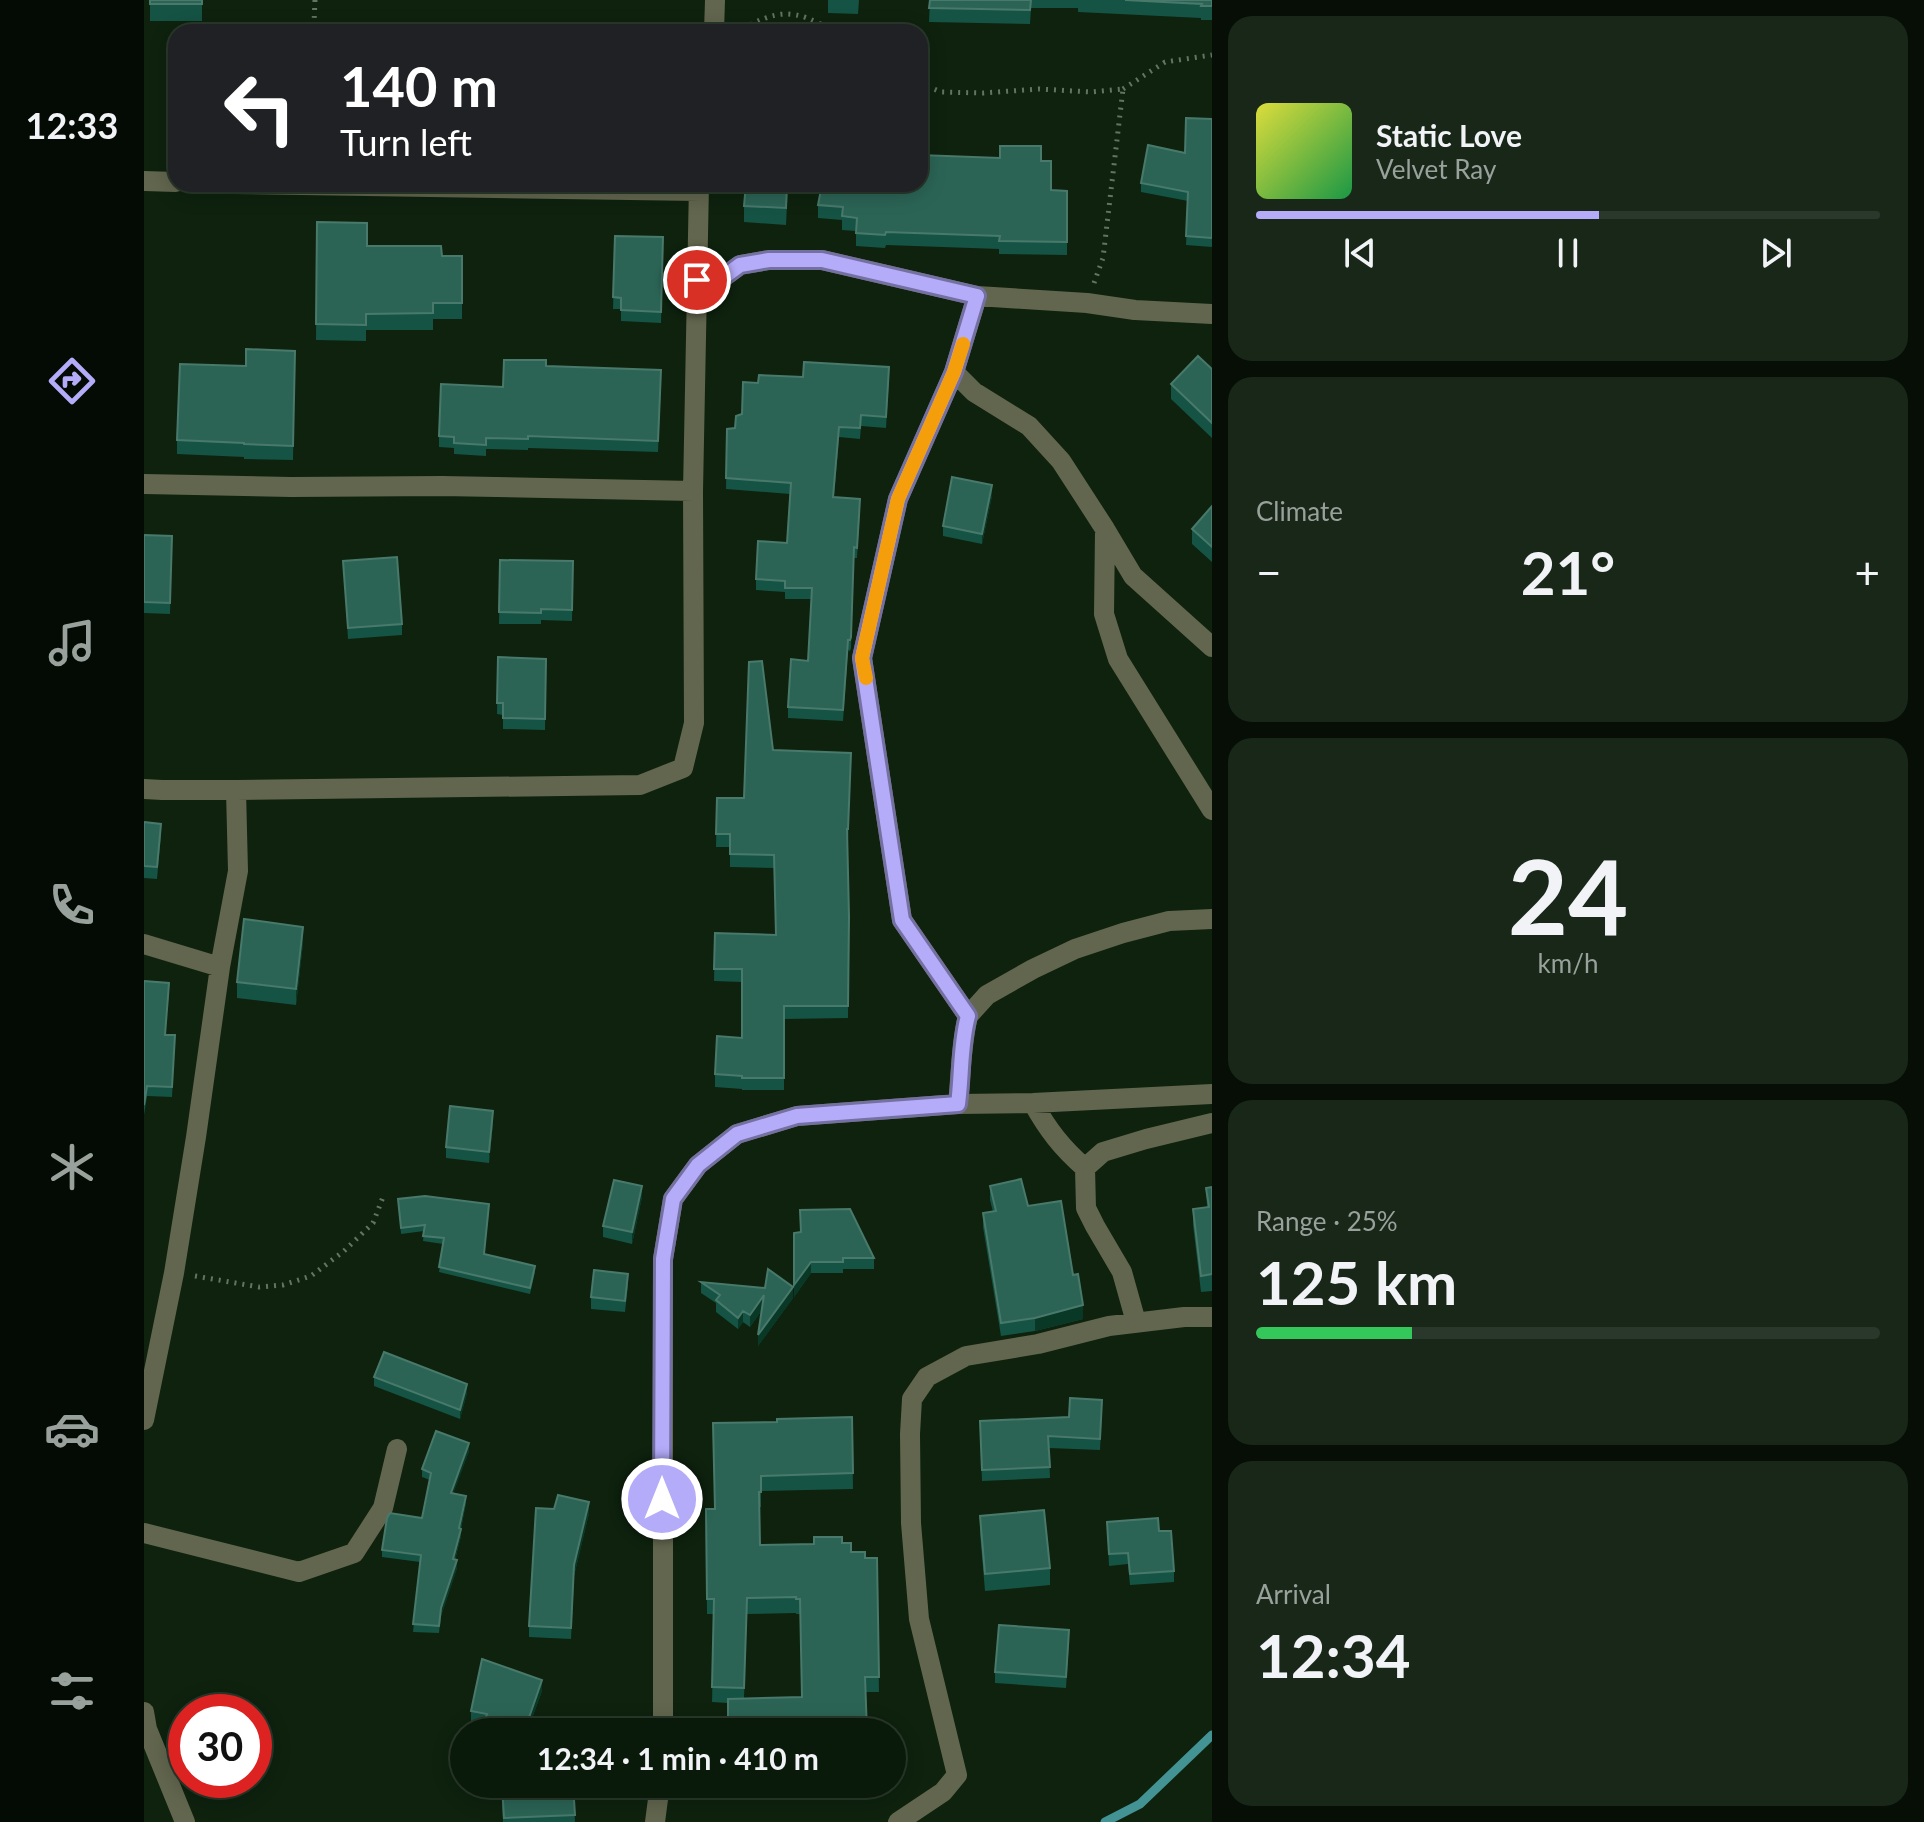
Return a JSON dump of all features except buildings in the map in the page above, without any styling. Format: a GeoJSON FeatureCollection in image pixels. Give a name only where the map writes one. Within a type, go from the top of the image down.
{"type":"FeatureCollection","features":[{"type":"Feature","properties":{"kind":"street"},"geometry":{"type":"LineString","coordinates":[[714,24],[715,0]]}},
{"type":"Feature","properties":{"kind":"street"},"geometry":{"type":"LineString","coordinates":[[144,181],[168,182]]}},
{"type":"Feature","properties":{"kind":"street"},"geometry":{"type":"LineString","coordinates":[[144,789],[640,785],[683,768],[694,723],[693,491],[699,192]]}},
{"type":"Feature","properties":{"kind":"street"},"geometry":{"type":"LineString","coordinates":[[697,280],[721,279],[740,265],[769,260],[822,260],[977,296],[1212,314]]}},
{"type":"Feature","properties":{"kind":"street"},"geometry":{"type":"LineString","coordinates":[[968,1016],[902,920],[862,658],[898,499],[954,372],[977,296]]}},
{"type":"Feature","properties":{"kind":"street"},"geometry":{"type":"LineString","coordinates":[[954,372],[974,392],[1029,426],[1061,461],[1133,576],[1212,647]]}},
{"type":"Feature","properties":{"kind":"street"},"geometry":{"type":"LineString","coordinates":[[144,484],[693,491]]}},
{"type":"Feature","properties":{"kind":"street"},"geometry":{"type":"LineString","coordinates":[[1105,529],[1104,614],[1118,659],[1212,810]]}},
{"type":"Feature","properties":{"kind":"street"},"geometry":{"type":"LineString","coordinates":[[144,1420],[174,1273],[220,967],[238,871],[236,790]]}},
{"type":"Feature","properties":{"kind":"street"},"geometry":{"type":"LineString","coordinates":[[958,1104],[963,1066],[962,1039],[968,1016],[987,995],[1075,949],[1169,921],[1212,919]]}},
{"type":"Feature","properties":{"kind":"street"},"geometry":{"type":"LineString","coordinates":[[144,944],[220,967]]}},
{"type":"Feature","properties":{"kind":"street"},"geometry":{"type":"LineString","coordinates":[[663,1718],[663,1259],[673,1199],[698,1165],[737,1134],[797,1116],[958,1104],[1212,1094]]}},
{"type":"Feature","properties":{"kind":"street"},"geometry":{"type":"LineString","coordinates":[[1033,1103],[1046,1128],[1065,1151],[1085,1168],[1086,1208],[1122,1272],[1136,1322]]}},
{"type":"Feature","properties":{"kind":"street"},"geometry":{"type":"LineString","coordinates":[[1085,1168],[1103,1152],[1212,1123]]}},
{"type":"Feature","properties":{"kind":"street"},"geometry":{"type":"LineString","coordinates":[[898,1822],[943,1792],[957,1775],[919,1619],[911,1523],[912,1399],[927,1377],[966,1356],[1038,1344],[1109,1326],[1184,1317],[1212,1317]]}},
{"type":"Feature","properties":{"kind":"street"},"geometry":{"type":"LineString","coordinates":[[144,1533],[299,1572],[354,1553],[383,1508],[397,1449]]}},
{"type":"Feature","properties":{"kind":"street"},"geometry":{"type":"LineString","coordinates":[[144,1712],[147,1729],[185,1822]]}},
{"type":"Feature","properties":{"kind":"street"},"geometry":{"type":"LineString","coordinates":[[655,1822],[658,1798]]}},
{"type":"Feature","properties":{"kind":"path"},"geometry":{"type":"LineString","coordinates":[[314,24],[315,0]]}},
{"type":"Feature","properties":{"kind":"path"},"geometry":{"type":"LineString","coordinates":[[750,24],[778,13],[795,13],[820,24]]}},
{"type":"Feature","properties":{"kind":"path"},"geometry":{"type":"LineString","coordinates":[[928,86],[941,92],[983,93],[1123,89],[1165,62],[1212,55]]}},
{"type":"Feature","properties":{"kind":"path"},"geometry":{"type":"LineString","coordinates":[[1087,303],[1103,258],[1123,89]]}},
{"type":"Feature","properties":{"kind":"path"},"geometry":{"type":"LineString","coordinates":[[174,1273],[259,1287],[283,1285],[311,1276],[344,1251],[373,1223],[383,1197]]}},
{"type":"Feature","properties":{"kind":"waterway"},"geometry":{"type":"LineString","coordinates":[[1105,1822],[1140,1804],[1212,1735]]}},
{"type":"Feature","properties":{"kind":"slow traffic"},"geometry":{"type":"LineString","coordinates":[[866,678],[862,658],[898,499],[954,372],[963,344]]}},
{"type":"Feature","properties":{"kind":"route"},"geometry":{"type":"LineString","coordinates":[[662,1499],[663,1259],[673,1199],[698,1165],[737,1134],[797,1116],[958,1104],[963,1066],[962,1039],[968,1016],[902,920],[862,658],[898,499],[954,372],[977,296],[822,260],[769,260],[740,265],[721,279],[697,280]]}}]}
